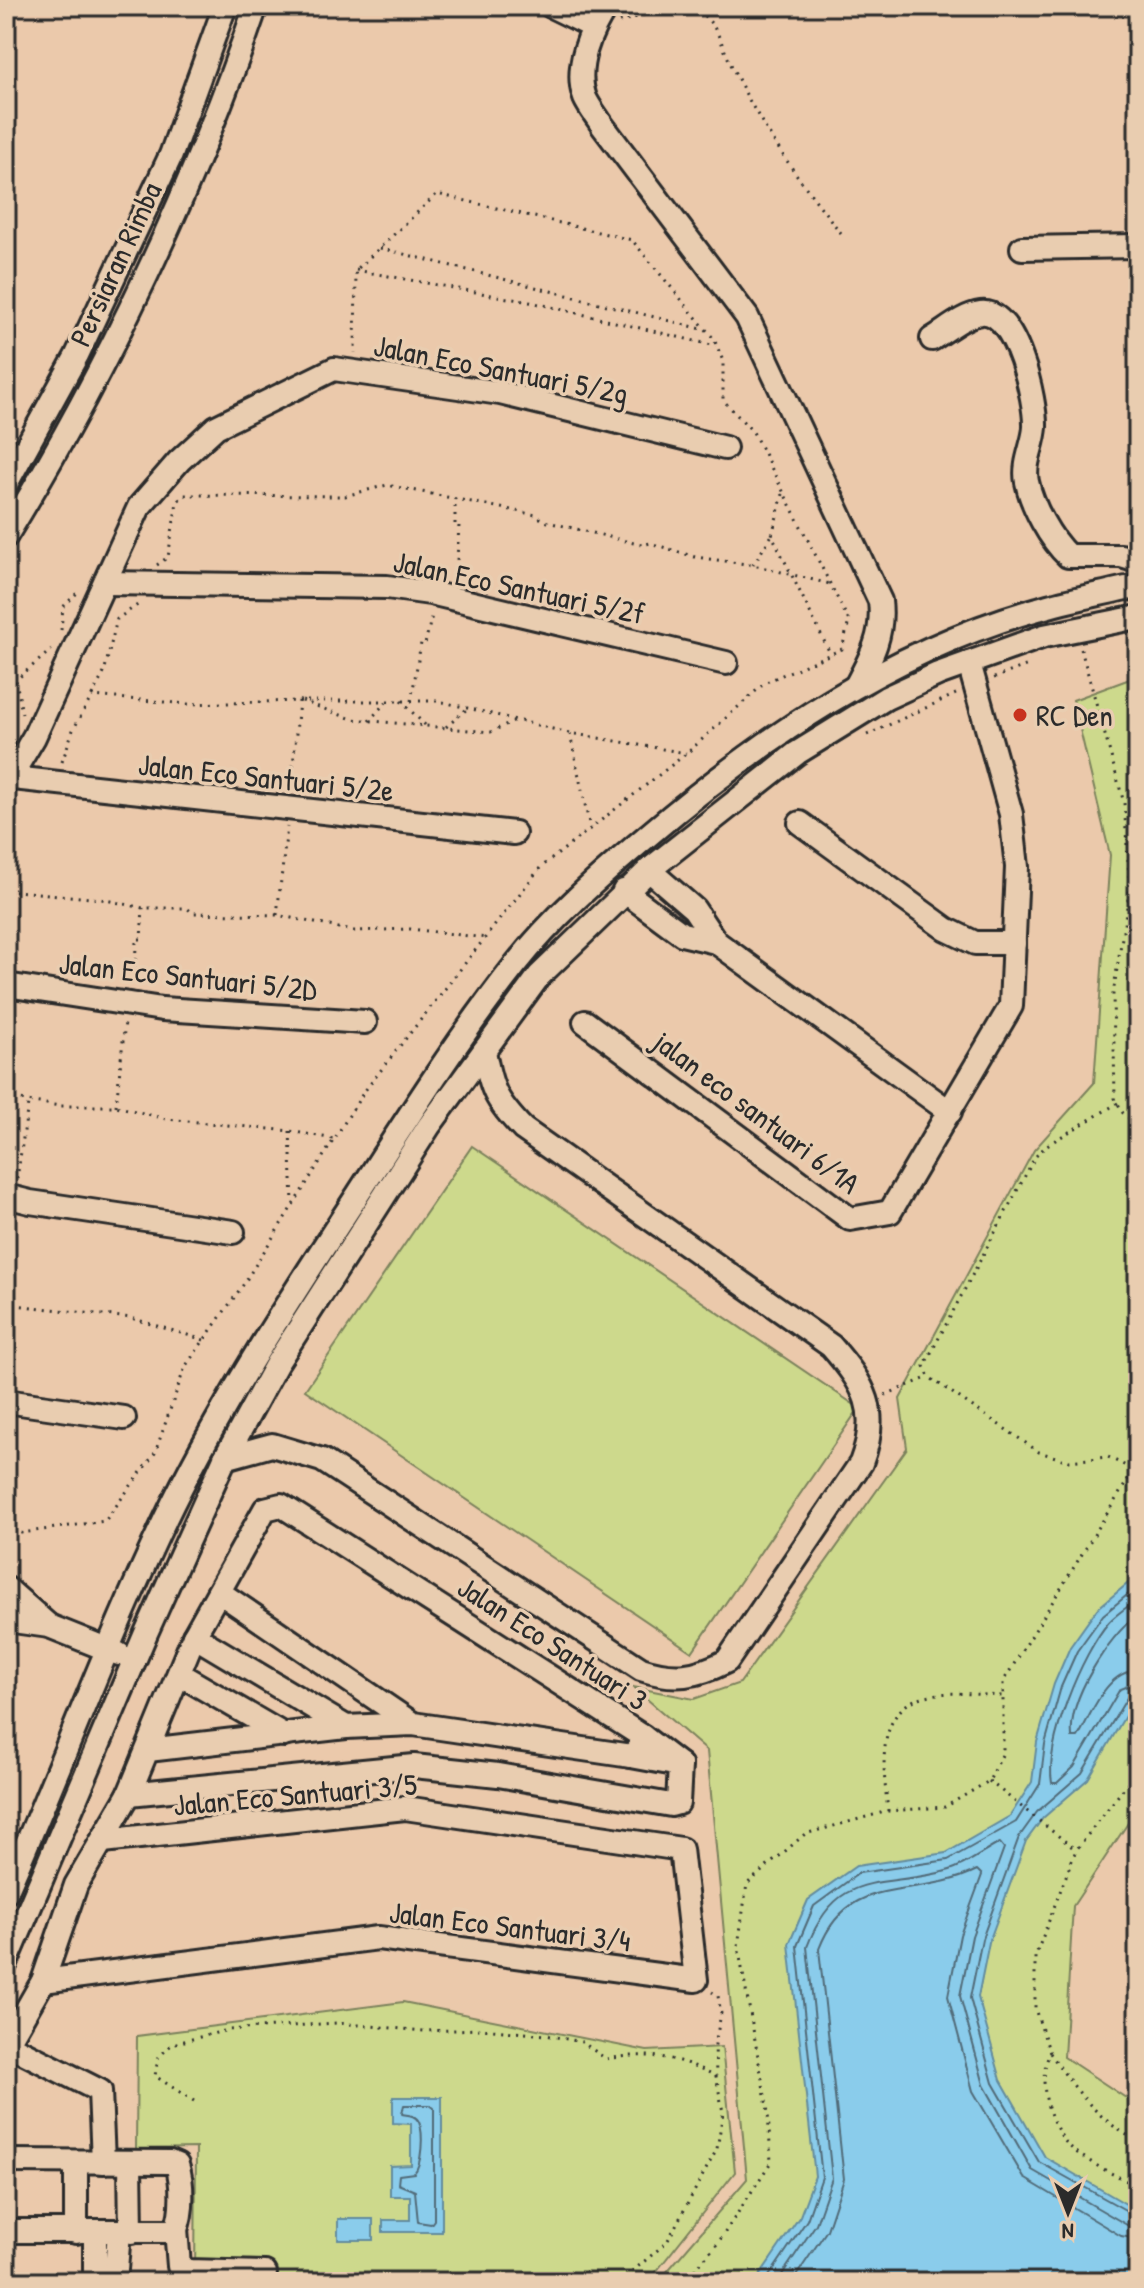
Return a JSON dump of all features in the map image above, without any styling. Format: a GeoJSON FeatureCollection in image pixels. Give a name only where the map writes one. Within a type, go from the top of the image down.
{"type":"FeatureCollection","features":[{"type":"Feature","properties":{"kind":"street","name":"Persiaran Rimba"},"geometry":{"type":"LineString","coordinates":[[6,484],[77,355],[171,155],[225,6]]}},
{"type":"Feature","properties":{"kind":"street","name":"Persiaran Rimba"},"geometry":{"type":"LineString","coordinates":[[6,536],[43,474],[138,287],[195,162],[256,6]]}},
{"type":"Feature","properties":{"kind":"street"},"geometry":{"type":"LineString","coordinates":[[551,6],[592,26]]}},
{"type":"Feature","properties":{"kind":"street"},"geometry":{"type":"LineString","coordinates":[[607,6],[592,26],[582,68],[585,96],[602,125],[747,317],[880,601],[883,623],[874,653],[857,684]]}},
{"type":"Feature","properties":{"kind":"street"},"geometry":{"type":"LineString","coordinates":[[1022,248],[1138,246]]}},
{"type":"Feature","properties":{"kind":"street"},"geometry":{"type":"LineString","coordinates":[[932,339],[969,316],[984,312],[995,315],[1018,344],[1035,422],[1026,481],[1054,544],[1068,556],[1121,556],[1138,561]]}},
{"type":"Feature","properties":{"kind":"street","name":"Jalan Eco Santuari 5/2g"},"geometry":{"type":"LineString","coordinates":[[9,781],[94,585],[139,507],[179,461],[216,427],[334,369],[500,393],[725,448]]}},
{"type":"Feature","properties":{"kind":"street","name":"Jalan Eco Santuari 5/2f"},"geometry":{"type":"LineString","coordinates":[[94,585],[387,587],[430,593],[726,663]]}},
{"type":"Feature","properties":{"kind":"street"},"geometry":{"type":"LineString","coordinates":[[6,1892],[107,1649],[174,1501],[255,1353],[409,1116],[517,961],[603,874],[693,797],[781,731],[857,684],[925,651],[1036,609],[1126,588],[1138,589]]}},
{"type":"Feature","properties":{"kind":"street"},"geometry":{"type":"LineString","coordinates":[[6,1963],[134,1661],[225,1458],[277,1363],[429,1126],[539,976],[649,870],[797,753],[886,698],[1044,636],[1138,617]]}},
{"type":"Feature","properties":{"kind":"street","name":"jalan eco santuari 6/1A"},"geometry":{"type":"LineString","coordinates":[[585,1022],[850,1219],[890,1212],[1011,1006],[1017,867],[1011,814],[969,663]]}},
{"type":"Feature","properties":{"kind":"street","name":"Jalan Eco Santuari 5/2e"},"geometry":{"type":"LineString","coordinates":[[9,781],[514,833]]}},
{"type":"Feature","properties":{"kind":"street"},"geometry":{"type":"LineString","coordinates":[[800,823],[946,929],[975,943],[1014,943]]}},
{"type":"Feature","properties":{"kind":"street"},"geometry":{"type":"LineString","coordinates":[[649,870],[694,909],[716,942],[950,1112]]}},
{"type":"Feature","properties":{"kind":"street"},"geometry":{"type":"LineString","coordinates":[[624,891],[682,934],[716,942]]}},
{"type":"Feature","properties":{"kind":"street","name":"Jalan Eco Santuari 5/2D"},"geometry":{"type":"LineString","coordinates":[[6,985],[162,1009],[365,1022]]}},
{"type":"Feature","properties":{"kind":"street"},"geometry":{"type":"LineString","coordinates":[[225,1458],[272,1445],[322,1460],[641,1669],[664,1677],[703,1674],[727,1661],[861,1463],[871,1436],[867,1402],[861,1384],[831,1346],[523,1129],[501,1107],[490,1088],[484,1051]]}},
{"type":"Feature","properties":{"kind":"street"},"geometry":{"type":"LineString","coordinates":[[10,1197],[233,1232]]}},
{"type":"Feature","properties":{"kind":"street"},"geometry":{"type":"LineString","coordinates":[[6,1401],[124,1418]]}},
{"type":"Feature","properties":{"kind":"street","name":"Jalan Eco Santuari 3"},"geometry":{"type":"LineString","coordinates":[[103,2162],[100,2091],[7,2044],[43,1981],[76,1885],[129,1794],[194,1636],[265,1509],[281,1505],[636,1746]]}},
{"type":"Feature","properties":{"kind":"street"},"geometry":{"type":"LineString","coordinates":[[6,1588],[49,1626]]}},
{"type":"Feature","properties":{"kind":"street"},"geometry":{"type":"LineString","coordinates":[[219,1592],[413,1724]]}},
{"type":"Feature","properties":{"kind":"street"},"geometry":{"type":"LineString","coordinates":[[6,1620],[49,1626],[134,1661]]}},
{"type":"Feature","properties":{"kind":"street"},"geometry":{"type":"LineString","coordinates":[[194,1636],[346,1727]]}},
{"type":"Feature","properties":{"kind":"street"},"geometry":{"type":"LineString","coordinates":[[179,1674],[284,1735]]}},
{"type":"Feature","properties":{"kind":"street","name":"Jalan Eco Santuari 3"},"geometry":{"type":"LineString","coordinates":[[148,1750],[346,1727],[413,1724],[636,1746]]}},
{"type":"Feature","properties":{"kind":"street"},"geometry":{"type":"LineString","coordinates":[[129,1794],[414,1766],[498,1775],[671,1805],[678,1803],[681,1796],[680,1765],[636,1746]]}},
{"type":"Feature","properties":{"kind":"street","name":"Jalan Eco Santuari 3/5"},"geometry":{"type":"LineString","coordinates":[[103,1841],[405,1808],[681,1849],[696,1980]]}},
{"type":"Feature","properties":{"kind":"street","name":"Jalan Eco Santuari 3/4"},"geometry":{"type":"LineString","coordinates":[[43,1981],[378,1938],[696,1980]]}},
{"type":"Feature","properties":{"kind":"street"},"geometry":{"type":"LineString","coordinates":[[6,2161],[177,2165],[180,2173],[176,2229],[179,2266],[189,2271],[265,2273]]}},
{"type":"Feature","properties":{"kind":"street"},"geometry":{"type":"LineString","coordinates":[[76,2162],[95,2282]]}},
{"type":"Feature","properties":{"kind":"street"},"geometry":{"type":"LineString","coordinates":[[115,2282],[125,2232],[130,2162]]}},
{"type":"Feature","properties":{"kind":"street"},"geometry":{"type":"LineString","coordinates":[[6,2231],[176,2229]]}},
{"type":"Feature","properties":{"kind":"path"},"geometry":{"type":"LineString","coordinates":[[592,26],[641,17],[660,8],[678,7],[700,12],[711,22],[742,89],[789,168],[841,233]]}},
{"type":"Feature","properties":{"kind":"path"},"geometry":{"type":"LineString","coordinates":[[6,1526],[21,1533],[105,1521],[155,1453],[185,1367],[363,1093],[540,868],[687,753],[766,682],[842,649],[849,621],[753,432],[723,400],[723,361],[717,347],[632,240],[437,194],[356,270],[355,360]]}},
{"type":"Feature","properties":{"kind":"path"},"geometry":{"type":"LineString","coordinates":[[379,248],[706,330]]}},
{"type":"Feature","properties":{"kind":"path"},"geometry":{"type":"LineString","coordinates":[[356,270],[535,303],[717,347]]}},
{"type":"Feature","properties":{"kind":"path"},"geometry":{"type":"LineString","coordinates":[[54,785],[73,730],[104,673],[117,619],[138,606],[140,578],[168,557],[177,502],[184,495],[345,496],[387,485],[536,515],[544,521],[642,545],[650,543],[695,557],[753,565],[830,584]]}},
{"type":"Feature","properties":{"kind":"path"},"geometry":{"type":"LineString","coordinates":[[753,565],[772,535],[784,493]]}},
{"type":"Feature","properties":{"kind":"path"},"geometry":{"type":"LineString","coordinates":[[772,535],[831,655]]}},
{"type":"Feature","properties":{"kind":"path"},"geometry":{"type":"LineString","coordinates":[[60,631],[63,607],[94,585]]}},
{"type":"Feature","properties":{"kind":"path"},"geometry":{"type":"LineString","coordinates":[[24,724],[16,680],[59,643]]}},
{"type":"Feature","properties":{"kind":"path"},"geometry":{"type":"LineString","coordinates":[[1080,644],[1124,803],[1130,887],[1113,994],[1118,1103],[1138,1125]]}},
{"type":"Feature","properties":{"kind":"path"},"geometry":{"type":"LineString","coordinates":[[866,735],[975,685],[1041,660]]}},
{"type":"Feature","properties":{"kind":"path"},"geometry":{"type":"LineString","coordinates":[[92,696],[188,704],[439,701],[569,733],[687,753]]}},
{"type":"Feature","properties":{"kind":"path"},"geometry":{"type":"LineString","coordinates":[[299,701],[352,719],[445,728],[491,732],[515,720]]}},
{"type":"Feature","properties":{"kind":"path"},"geometry":{"type":"LineString","coordinates":[[277,915],[299,701]]}},
{"type":"Feature","properties":{"kind":"path"},"geometry":{"type":"LineString","coordinates":[[369,721],[387,701]]}},
{"type":"Feature","properties":{"kind":"path"},"geometry":{"type":"LineString","coordinates":[[401,701],[426,726]]}},
{"type":"Feature","properties":{"kind":"path"},"geometry":{"type":"LineString","coordinates":[[445,728],[468,708]]}},
{"type":"Feature","properties":{"kind":"path"},"geometry":{"type":"LineString","coordinates":[[569,733],[590,828]]}},
{"type":"Feature","properties":{"kind":"path"},"geometry":{"type":"LineString","coordinates":[[6,890],[101,899],[143,908],[187,908],[193,913],[277,915],[353,931],[411,929],[486,938]]}},
{"type":"Feature","properties":{"kind":"path"},"geometry":{"type":"LineString","coordinates":[[6,1098],[28,1104],[116,1106],[209,1126],[290,1131],[334,1139]]}},
{"type":"Feature","properties":{"kind":"path"},"geometry":{"type":"LineString","coordinates":[[1118,1103],[1047,1145],[1035,1157],[924,1366],[929,1377],[1039,1452],[1069,1461],[1108,1457],[1134,1470]]}},
{"type":"Feature","properties":{"kind":"path"},"geometry":{"type":"LineString","coordinates":[[6,1244],[10,1197],[28,1104]]}},
{"type":"Feature","properties":{"kind":"path"},"geometry":{"type":"LineString","coordinates":[[290,1131],[293,1204]]}},
{"type":"Feature","properties":{"kind":"path"},"geometry":{"type":"LineString","coordinates":[[6,1304],[89,1313],[93,1317],[131,1318],[204,1340]]}},
{"type":"Feature","properties":{"kind":"path"},"geometry":{"type":"LineString","coordinates":[[867,1402],[929,1377]]}},
{"type":"Feature","properties":{"kind":"path"},"geometry":{"type":"LineString","coordinates":[[684,2282],[718,2243],[771,2162],[768,2112],[738,1946],[747,1884],[805,1834],[888,1811],[945,1807],[989,1781],[1003,1753],[1003,1682],[1134,1470],[1138,1455]]}},
{"type":"Feature","properties":{"kind":"path"},"geometry":{"type":"LineString","coordinates":[[888,1811],[883,1747],[895,1719],[916,1699],[954,1695],[1003,1696]]}},
{"type":"Feature","properties":{"kind":"path"},"geometry":{"type":"LineString","coordinates":[[1138,1770],[1076,1850],[1035,1957],[1035,2009],[1050,2053],[1085,2101],[1138,2141]]}},
{"type":"Feature","properties":{"kind":"path"},"geometry":{"type":"LineString","coordinates":[[989,1781],[1076,1850]]}},
{"type":"Feature","properties":{"kind":"path"},"geometry":{"type":"LineString","coordinates":[[620,2282],[667,2242],[717,2149],[723,2112],[716,2076],[715,2044],[721,2014],[718,1996],[696,1980]]}},
{"type":"Feature","properties":{"kind":"path"},"geometry":{"type":"LineString","coordinates":[[194,2101],[155,2076],[158,2058],[172,2044],[228,2030],[337,2023],[424,2031],[481,2029],[546,2035],[582,2042],[606,2059],[641,2053],[667,2055],[716,2076]]}},
{"type":"Feature","properties":{"kind":"path"},"geometry":{"type":"LineString","coordinates":[[1050,2053],[1042,2069],[1047,2102],[1065,2142],[1110,2172],[1138,2186]]}},
{"type":"Feature","properties":{"kind":"green space"},"geometry":{"type":"Polygon","coordinates":[[[1138,676],[1138,1808],[1073,1906],[1064,2057],[1138,2106],[1138,2282],[658,2282],[747,2179],[707,1751],[633,1687],[694,1699],[740,1683],[907,1448],[900,1399],[1034,1150],[1094,1083],[1110,855],[1073,700],[1138,676]]]}},
{"type":"Feature","properties":{"kind":"green space"},"geometry":{"type":"Polygon","coordinates":[[[472,1146],[859,1408],[692,1652],[305,1390],[472,1146]]]}},
{"type":"Feature","properties":{"kind":"green space"},"geometry":{"type":"Polygon","coordinates":[[[403,2002],[647,2051],[722,2047],[735,2172],[648,2282],[195,2282],[196,2148],[136,2149],[137,2036],[403,2002]]]}},
{"type":"Feature","properties":{"kind":"water"},"geometry":{"type":"Polygon","coordinates":[[[1138,1575],[1138,1694],[1088,1779],[1043,1818],[1026,1841],[989,1942],[978,1997],[1001,2080],[1045,2157],[1138,2211],[1138,2282],[755,2282],[800,2216],[815,2176],[789,1944],[808,1900],[856,1866],[946,1853],[1010,1816],[1032,1782],[1037,1742],[1054,1684],[1070,1647],[1097,1609],[1138,1575]]]}},
{"type":"Feature","properties":{"kind":"water"},"geometry":{"type":"Polygon","coordinates":[[[393,2097],[442,2097],[442,2232],[383,2232],[383,2220],[410,2220],[410,2196],[390,2196],[390,2166],[411,2165],[411,2124],[393,2123],[393,2097]]]}},
{"type":"Feature","properties":{"kind":"water"},"geometry":{"type":"Polygon","coordinates":[[[338,2219],[373,2219],[373,2240],[338,2240],[338,2219]]]}},
{"type":"Feature","properties":{"kind":"place","name":"RC Den"},"geometry":{"type":"Point","coordinates":[1020,715]}}]}
